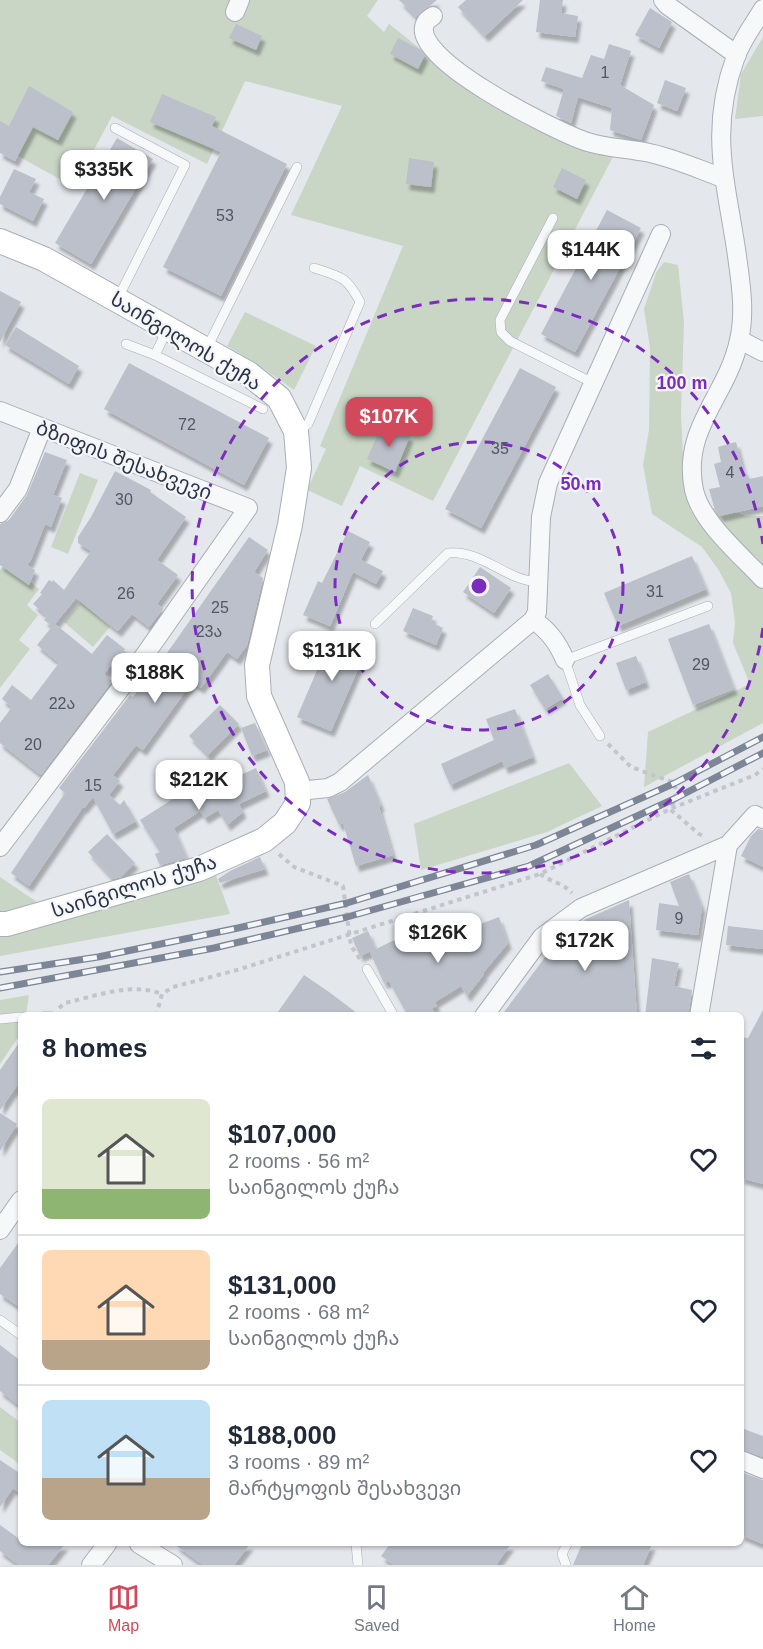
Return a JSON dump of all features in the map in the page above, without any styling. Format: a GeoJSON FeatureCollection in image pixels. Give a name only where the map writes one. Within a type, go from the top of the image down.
{"type":"FeatureCollection","features":[{"type":"Feature","properties":{"kind":"street"},"geometry":{"type":"LineString","coordinates":[[663,0],[736,55]]}},
{"type":"Feature","properties":{"kind":"street"},"geometry":{"type":"LineString","coordinates":[[763,9],[736,55],[724,97],[720,130],[723,178],[740,276],[742,308],[740,340],[693,444],[691,470],[694,492],[703,512],[763,579]]}},
{"type":"Feature","properties":{"kind":"street"},"geometry":{"type":"LineString","coordinates":[[433,16],[426,22],[425,29],[437,55],[452,68],[547,125],[585,142],[648,152],[723,178]]}},
{"type":"Feature","properties":{"kind":"street"},"geometry":{"type":"LineString","coordinates":[[298,792],[328,788],[340,782],[533,620],[537,612],[541,517],[548,483],[661,234]]}},
{"type":"Feature","properties":{"kind":"street","name":"საინგილოს ქუჩა"},"geometry":{"type":"LineString","coordinates":[[0,242],[44,259],[249,374],[279,399],[296,431],[299,468],[290,525],[257,665],[259,696],[297,782],[298,803],[285,823],[264,840],[199,869],[7,924],[0,924]]}},
{"type":"Feature","properties":{"kind":"street"},"geometry":{"type":"LineString","coordinates":[[740,340],[763,352]]}},
{"type":"Feature","properties":{"kind":"street","name":"ბზიფის შესახვევი"},"geometry":{"type":"LineString","coordinates":[[0,411],[248,508],[129,676],[0,847]]}},
{"type":"Feature","properties":{"kind":"street"},"geometry":{"type":"LineString","coordinates":[[0,513],[18,489],[42,428]]}},
{"type":"Feature","properties":{"kind":"street"},"geometry":{"type":"LineString","coordinates":[[533,620],[551,635],[566,660]]}},
{"type":"Feature","properties":{"kind":"street"},"geometry":{"type":"LineString","coordinates":[[487,1012],[542,937],[581,909],[728,845],[755,815],[763,819]]}},
{"type":"Feature","properties":{"kind":"street"},"geometry":{"type":"LineString","coordinates":[[700,1012],[728,845]]}},
{"type":"Feature","properties":{"kind":"street"},"geometry":{"type":"LineString","coordinates":[[0,1230],[18,1204]]}},
{"type":"Feature","properties":{"kind":"street"},"geometry":{"type":"LineString","coordinates":[[744,1461],[763,1469]]}},
{"type":"Feature","properties":{"kind":"street"},"geometry":{"type":"LineString","coordinates":[[91,1565],[105,1546]]}},
{"type":"Feature","properties":{"kind":"street"},"geometry":{"type":"LineString","coordinates":[[143,1546],[173,1565]]}},
{"type":"Feature","properties":{"kind":"lane"},"geometry":{"type":"LineString","coordinates":[[115,128],[185,165],[117,300]]}},
{"type":"Feature","properties":{"kind":"lane"},"geometry":{"type":"LineString","coordinates":[[206,350],[297,167]]}},
{"type":"Feature","properties":{"kind":"lane"},"geometry":{"type":"LineString","coordinates":[[553,218],[500,320],[501,332],[510,341],[593,383]]}},
{"type":"Feature","properties":{"kind":"lane"},"geometry":{"type":"LineString","coordinates":[[296,431],[308,424],[360,302],[350,283],[334,274],[314,268]]}},
{"type":"Feature","properties":{"kind":"lane"},"geometry":{"type":"LineString","coordinates":[[155,355],[168,328]]}},
{"type":"Feature","properties":{"kind":"lane"},"geometry":{"type":"LineString","coordinates":[[126,344],[155,355],[263,409]]}},
{"type":"Feature","properties":{"kind":"lane"},"geometry":{"type":"LineString","coordinates":[[375,624],[448,553],[461,552],[473,555],[518,578],[528,582],[538,582]]}},
{"type":"Feature","properties":{"kind":"lane"},"geometry":{"type":"LineString","coordinates":[[600,736],[580,705],[566,660],[708,606]]}},
{"type":"Feature","properties":{"kind":"lane"},"geometry":{"type":"LineString","coordinates":[[367,969],[392,1012]]}},
{"type":"Feature","properties":{"kind":"lane"},"geometry":{"type":"LineString","coordinates":[[0,1019],[18,1017]]}},
{"type":"Feature","properties":{"kind":"lane"},"geometry":{"type":"LineString","coordinates":[[0,1320],[18,1333]]}},
{"type":"Feature","properties":{"kind":"lane"},"geometry":{"type":"LineString","coordinates":[[356,1546],[358,1565]]}},
{"type":"Feature","properties":{"kind":"lane"},"geometry":{"type":"LineString","coordinates":[[566,1546],[562,1554],[566,1565]]}},
{"type":"Feature","properties":{"kind":"path"},"geometry":{"type":"LineString","coordinates":[[600,736],[631,767],[675,783],[676,798],[670,809]]}},
{"type":"Feature","properties":{"kind":"path"},"geometry":{"type":"LineString","coordinates":[[157,1012],[162,994],[173,987],[237,970],[540,874],[670,809],[755,775],[763,769]]}},
{"type":"Feature","properties":{"kind":"path"},"geometry":{"type":"LineString","coordinates":[[670,809],[699,834],[728,845]]}},
{"type":"Feature","properties":{"kind":"path"},"geometry":{"type":"LineString","coordinates":[[264,840],[294,867],[343,886],[351,946],[367,969]]}},
{"type":"Feature","properties":{"kind":"path"},"geometry":{"type":"LineString","coordinates":[[540,874],[552,883],[564,884],[572,892],[581,909]]}},
{"type":"Feature","properties":{"kind":"path"},"geometry":{"type":"LineString","coordinates":[[52,1012],[65,1003],[136,988],[150,989],[162,994]]}},
{"type":"Feature","properties":{"kind":"green space"},"geometry":{"type":"Polygon","coordinates":[[[0,0],[378,0],[367,16],[384,32],[389,24],[433,59],[615,153],[433,501],[360,466],[342,506],[307,490],[326,449],[320,446],[403,246],[291,215],[342,106],[245,81],[207,164],[112,116],[74,187],[0,146],[0,0]]]}},
{"type":"Feature","properties":{"kind":"green space"},"geometry":{"type":"Polygon","coordinates":[[[763,37],[763,116],[735,119],[741,74],[763,37]]]}},
{"type":"Feature","properties":{"kind":"green space"},"geometry":{"type":"Polygon","coordinates":[[[664,262],[678,265],[684,322],[681,413],[683,456],[691,512],[720,507],[746,516],[763,516],[763,723],[644,787],[648,732],[750,684],[733,643],[735,622],[731,593],[718,569],[702,547],[652,514],[643,465],[649,430],[650,348],[644,309],[656,273],[664,262]]]}},
{"type":"Feature","properties":{"kind":"green space"},"geometry":{"type":"Polygon","coordinates":[[[245,312],[316,346],[294,390],[227,346],[245,312]]]}},
{"type":"Feature","properties":{"kind":"green space"},"geometry":{"type":"Polygon","coordinates":[[[80,473],[98,480],[68,554],[51,547],[80,473]]]}},
{"type":"Feature","properties":{"kind":"green space"},"geometry":{"type":"Polygon","coordinates":[[[6,563],[39,589],[27,605],[38,615],[19,640],[30,649],[0,688],[0,570],[6,563]]]}},
{"type":"Feature","properties":{"kind":"green space"},"geometry":{"type":"Polygon","coordinates":[[[81,602],[110,627],[93,647],[64,622],[81,602]]]}},
{"type":"Feature","properties":{"kind":"green space"},"geometry":{"type":"Polygon","coordinates":[[[569,763],[602,806],[547,832],[421,870],[414,824],[569,763]]]}},
{"type":"Feature","properties":{"kind":"green space"},"geometry":{"type":"Polygon","coordinates":[[[214,870],[230,914],[0,956],[0,932],[132,901],[214,870]]]}},
{"type":"Feature","properties":{"kind":"green space"},"geometry":{"type":"Polygon","coordinates":[[[0,877],[43,906],[0,917],[0,877]]]}},
{"type":"Feature","properties":{"kind":"green space"},"geometry":{"type":"Polygon","coordinates":[[[29,995],[26,1012],[18,1012],[18,1037],[0,1064],[0,1000],[29,995]]]}},
{"type":"Feature","properties":{"kind":"green space"},"geometry":{"type":"Polygon","coordinates":[[[0,1407],[18,1421],[18,1463],[0,1450],[0,1407]]]}},
{"type":"Feature","properties":{"kind":"building"},"geometry":{"type":"Polygon","coordinates":[[[399,0],[437,0],[416,17],[399,0]]]}},
{"type":"Feature","properties":{"kind":"building"},"geometry":{"type":"Polygon","coordinates":[[[466,0],[523,0],[485,36],[458,7],[466,0]]]}},
{"type":"Feature","properties":{"kind":"building"},"geometry":{"type":"Polygon","coordinates":[[[540,0],[563,0],[561,13],[578,16],[575,37],[536,32],[540,0]]]}},
{"type":"Feature","properties":{"kind":"building"},"geometry":{"type":"Polygon","coordinates":[[[650,8],[672,22],[659,48],[635,35],[650,8]]]}},
{"type":"Feature","properties":{"kind":"building"},"geometry":{"type":"Polygon","coordinates":[[[236,24],[262,36],[256,50],[229,38],[236,24]]]}},
{"type":"Feature","properties":{"kind":"building"},"geometry":{"type":"Polygon","coordinates":[[[398,38],[421,50],[425,55],[418,69],[390,54],[398,38]]]}},
{"type":"Feature","properties":{"kind":"building"},"geometry":{"type":"Polygon","coordinates":[[[609,44],[631,51],[620,85],[654,105],[641,140],[610,130],[612,108],[578,97],[571,123],[556,116],[564,89],[541,81],[546,67],[582,78],[591,55],[604,59],[609,44]]]}},
{"type":"Feature","properties":{"kind":"building"},"geometry":{"type":"Polygon","coordinates":[[[665,80],[686,88],[677,111],[657,103],[665,80]]]}},
{"type":"Feature","properties":{"kind":"building"},"geometry":{"type":"Polygon","coordinates":[[[29,86],[73,112],[58,140],[33,127],[15,161],[0,153],[0,121],[9,126],[29,86]]]}},
{"type":"Feature","properties":{"kind":"building"},"geometry":{"type":"Polygon","coordinates":[[[162,94],[216,117],[212,126],[287,164],[221,296],[163,267],[221,152],[150,122],[162,94]]]}},
{"type":"Feature","properties":{"kind":"building"},"geometry":{"type":"Polygon","coordinates":[[[117,138],[153,159],[91,264],[55,243],[117,138]]]}},
{"type":"Feature","properties":{"kind":"building"},"geometry":{"type":"Polygon","coordinates":[[[409,158],[434,162],[431,187],[406,184],[409,158]]]}},
{"type":"Feature","properties":{"kind":"building"},"geometry":{"type":"Polygon","coordinates":[[[562,168],[586,180],[577,199],[553,187],[562,168]]]}},
{"type":"Feature","properties":{"kind":"building"},"geometry":{"type":"Polygon","coordinates":[[[14,169],[36,179],[29,192],[44,199],[33,221],[0,204],[0,197],[14,169]]]}},
{"type":"Feature","properties":{"kind":"building"},"geometry":{"type":"Polygon","coordinates":[[[607,210],[641,228],[575,352],[541,334],[607,210]]]}},
{"type":"Feature","properties":{"kind":"building"},"geometry":{"type":"Polygon","coordinates":[[[0,291],[21,302],[0,342],[0,291]]]}},
{"type":"Feature","properties":{"kind":"building"},"geometry":{"type":"Polygon","coordinates":[[[16,327],[79,366],[69,384],[5,345],[16,327]]]}},
{"type":"Feature","properties":{"kind":"building"},"geometry":{"type":"Polygon","coordinates":[[[129,363],[269,438],[244,485],[104,409],[129,363]]]}},
{"type":"Feature","properties":{"kind":"building"},"geometry":{"type":"Polygon","coordinates":[[[520,368],[556,387],[481,528],[445,509],[520,368]]]}},
{"type":"Feature","properties":{"kind":"building"},"geometry":{"type":"Polygon","coordinates":[[[382,424],[410,436],[395,472],[367,459],[382,424]]]}},
{"type":"Feature","properties":{"kind":"building"},"geometry":{"type":"Polygon","coordinates":[[[736,442],[743,469],[750,479],[763,476],[763,506],[720,516],[714,507],[709,489],[720,487],[714,464],[721,462],[718,447],[736,442]]]}},
{"type":"Feature","properties":{"kind":"building"},"geometry":{"type":"Polygon","coordinates":[[[45,452],[67,460],[53,495],[62,498],[51,527],[45,524],[27,565],[35,570],[29,585],[0,565],[0,524],[9,520],[27,495],[45,452]]]}},
{"type":"Feature","properties":{"kind":"building"},"geometry":{"type":"Polygon","coordinates":[[[115,471],[151,490],[150,492],[186,517],[157,560],[178,575],[157,604],[163,609],[149,627],[132,614],[118,631],[76,598],[55,624],[92,654],[107,635],[125,649],[104,674],[112,681],[41,775],[0,743],[0,723],[12,707],[2,699],[12,685],[31,700],[59,663],[37,645],[54,624],[52,626],[44,620],[47,616],[33,604],[42,594],[40,593],[49,580],[52,582],[53,580],[64,590],[91,551],[78,543],[78,537],[115,471]]]}},
{"type":"Feature","properties":{"kind":"building"},"geometry":{"type":"Polygon","coordinates":[[[348,531],[370,542],[361,560],[383,571],[376,584],[353,572],[330,626],[303,615],[318,581],[322,583],[348,531]]]}},
{"type":"Feature","properties":{"kind":"building"},"geometry":{"type":"Polygon","coordinates":[[[249,537],[268,550],[254,572],[263,578],[247,645],[237,659],[227,652],[201,688],[192,682],[143,750],[136,745],[113,775],[120,781],[109,795],[120,805],[124,800],[136,821],[113,834],[93,797],[83,807],[29,886],[11,873],[65,793],[59,788],[130,695],[133,697],[162,660],[249,537]]]}},
{"type":"Feature","properties":{"kind":"building"},"geometry":{"type":"Polygon","coordinates":[[[692,556],[706,589],[618,626],[604,593],[692,556]]]}},
{"type":"Feature","properties":{"kind":"building"},"geometry":{"type":"Polygon","coordinates":[[[480,567],[511,588],[494,613],[463,592],[480,567]]]}},
{"type":"Feature","properties":{"kind":"building"},"geometry":{"type":"Polygon","coordinates":[[[413,608],[433,616],[431,622],[443,628],[436,645],[403,631],[413,608]]]}},
{"type":"Feature","properties":{"kind":"building"},"geometry":{"type":"Polygon","coordinates":[[[709,624],[734,689],[693,705],[668,639],[709,624]]]}},
{"type":"Feature","properties":{"kind":"building"},"geometry":{"type":"Polygon","coordinates":[[[333,633],[367,648],[331,731],[297,717],[333,633]]]}},
{"type":"Feature","properties":{"kind":"building"},"geometry":{"type":"Polygon","coordinates":[[[636,656],[646,682],[626,690],[616,663],[636,656]]]}},
{"type":"Feature","properties":{"kind":"building"},"geometry":{"type":"Polygon","coordinates":[[[548,674],[563,698],[545,709],[530,685],[548,674]]]}},
{"type":"Feature","properties":{"kind":"building"},"geometry":{"type":"Polygon","coordinates":[[[220,705],[239,724],[208,755],[189,736],[220,705]]]}},
{"type":"Feature","properties":{"kind":"building"},"geometry":{"type":"Polygon","coordinates":[[[515,709],[533,757],[505,768],[502,761],[450,785],[441,764],[494,740],[486,719],[515,709]]]}},
{"type":"Feature","properties":{"kind":"building"},"geometry":{"type":"Polygon","coordinates":[[[255,723],[267,750],[252,756],[241,728],[255,723]]]}},
{"type":"Feature","properties":{"kind":"building"},"geometry":{"type":"Polygon","coordinates":[[[256,768],[266,791],[239,804],[243,812],[227,825],[218,810],[205,818],[200,811],[174,828],[187,858],[160,865],[155,854],[160,852],[140,820],[187,790],[189,792],[215,778],[221,784],[256,768]]]}},
{"type":"Feature","properties":{"kind":"building"},"geometry":{"type":"Polygon","coordinates":[[[368,775],[381,805],[379,807],[393,855],[356,866],[343,823],[339,825],[327,799],[345,792],[368,775]]]}},
{"type":"Feature","properties":{"kind":"building"},"geometry":{"type":"Polygon","coordinates":[[[758,829],[763,830],[763,867],[741,856],[751,836],[758,829]]]}},
{"type":"Feature","properties":{"kind":"building"},"geometry":{"type":"Polygon","coordinates":[[[107,834],[135,863],[121,877],[113,879],[88,852],[107,834]]]}},
{"type":"Feature","properties":{"kind":"building"},"geometry":{"type":"Polygon","coordinates":[[[260,857],[265,869],[220,883],[218,879],[230,871],[260,857]]]}},
{"type":"Feature","properties":{"kind":"building"},"geometry":{"type":"Polygon","coordinates":[[[689,874],[702,907],[698,935],[656,930],[659,903],[679,906],[670,882],[689,874]]]}},
{"type":"Feature","properties":{"kind":"building"},"geometry":{"type":"Polygon","coordinates":[[[629,900],[637,1012],[504,1012],[555,944],[586,922],[584,920],[629,900]]]}},
{"type":"Feature","properties":{"kind":"building"},"geometry":{"type":"Polygon","coordinates":[[[499,917],[508,943],[467,996],[461,986],[435,1002],[437,1006],[432,1008],[434,1012],[406,1012],[389,981],[384,983],[370,952],[429,923],[437,940],[499,917]]]}},
{"type":"Feature","properties":{"kind":"building"},"geometry":{"type":"Polygon","coordinates":[[[728,926],[763,930],[763,949],[726,945],[728,926]]]}},
{"type":"Feature","properties":{"kind":"building"},"geometry":{"type":"Polygon","coordinates":[[[368,931],[376,949],[360,956],[352,938],[368,931]]]}},
{"type":"Feature","properties":{"kind":"building"},"geometry":{"type":"Polygon","coordinates":[[[652,958],[679,963],[674,986],[692,990],[689,1012],[645,1012],[652,958]]]}},
{"type":"Feature","properties":{"kind":"building"},"geometry":{"type":"Polygon","coordinates":[[[304,975],[356,1012],[278,1012],[304,975]]]}},
{"type":"Feature","properties":{"kind":"building"},"geometry":{"type":"Polygon","coordinates":[[[763,1010],[763,1184],[744,1179],[744,1037],[748,1038],[763,1010]]]}},
{"type":"Feature","properties":{"kind":"building"},"geometry":{"type":"Polygon","coordinates":[[[18,1044],[18,1084],[0,1110],[0,1070],[18,1044]]]}},
{"type":"Feature","properties":{"kind":"building"},"geometry":{"type":"Polygon","coordinates":[[[0,1113],[17,1124],[0,1151],[0,1113]]]}},
{"type":"Feature","properties":{"kind":"building"},"geometry":{"type":"Polygon","coordinates":[[[18,1243],[18,1306],[0,1294],[0,1268],[18,1243]]]}},
{"type":"Feature","properties":{"kind":"building"},"geometry":{"type":"Polygon","coordinates":[[[0,1345],[18,1359],[18,1405],[0,1391],[0,1345]]]}},
{"type":"Feature","properties":{"kind":"building"},"geometry":{"type":"Polygon","coordinates":[[[744,1429],[763,1436],[763,1457],[744,1450],[744,1429]]]}},
{"type":"Feature","properties":{"kind":"building"},"geometry":{"type":"Polygon","coordinates":[[[0,1460],[18,1472],[18,1492],[13,1488],[0,1507],[0,1460]]]}},
{"type":"Feature","properties":{"kind":"building"},"geometry":{"type":"Polygon","coordinates":[[[744,1473],[763,1480],[763,1544],[744,1536],[744,1473]]]}},
{"type":"Feature","properties":{"kind":"building"},"geometry":{"type":"Polygon","coordinates":[[[0,1525],[18,1538],[18,1546],[63,1546],[48,1565],[19,1565],[0,1551],[0,1525]]]}},
{"type":"Feature","properties":{"kind":"building"},"geometry":{"type":"Polygon","coordinates":[[[177,1546],[248,1546],[234,1565],[203,1565],[177,1546]]]}},
{"type":"Feature","properties":{"kind":"building"},"geometry":{"type":"Polygon","coordinates":[[[388,1546],[510,1546],[496,1565],[394,1565],[381,1556],[388,1546]]]}},
{"type":"Feature","properties":{"kind":"building"},"geometry":{"type":"Polygon","coordinates":[[[581,1546],[651,1546],[643,1565],[573,1565],[581,1546]]]}},
{"type":"Feature","properties":{"kind":"railway"},"geometry":{"type":"LineString","coordinates":[[0,972],[98,957],[347,903],[536,845],[675,783],[763,737]]}},
{"type":"Feature","properties":{"kind":"railway"},"geometry":{"type":"LineString","coordinates":[[0,988],[214,948],[347,917],[529,866],[676,798],[763,753]]}}]}
